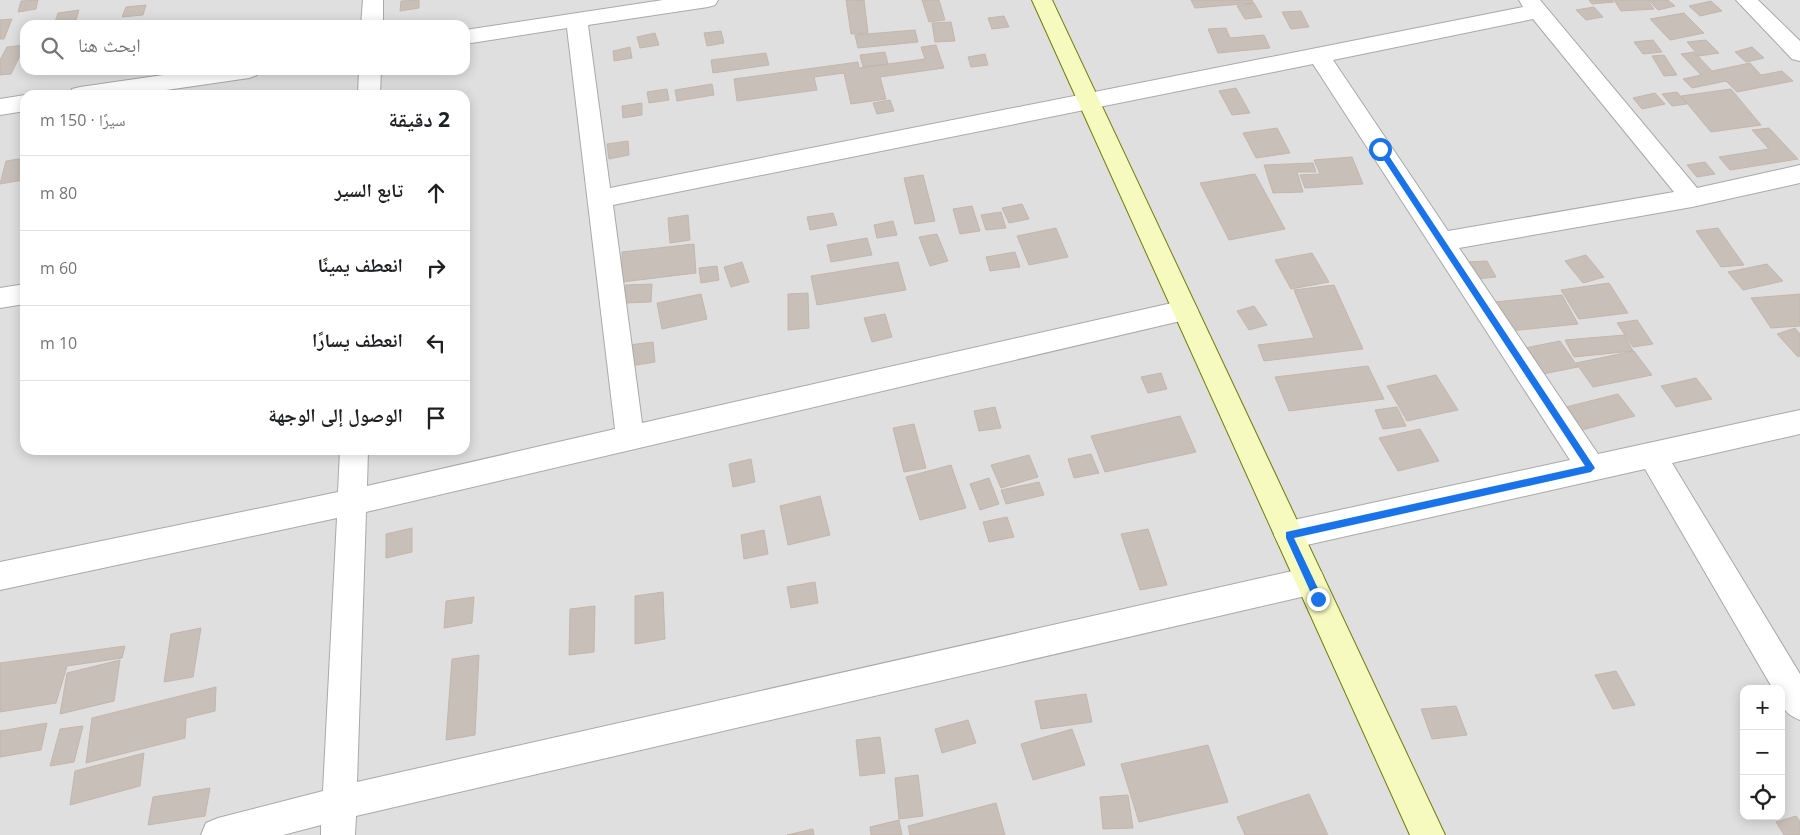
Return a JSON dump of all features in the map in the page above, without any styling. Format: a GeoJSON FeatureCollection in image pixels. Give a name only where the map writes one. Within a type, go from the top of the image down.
{"type":"FeatureCollection","features":[{"type":"Feature","properties":{"kind":"street"},"geometry":{"type":"LineString","coordinates":[[372,20],[373,0]]}},
{"type":"Feature","properties":{"kind":"street"},"geometry":{"type":"LineString","coordinates":[[470,36],[708,0]]}},
{"type":"Feature","properties":{"kind":"street"},"geometry":{"type":"LineString","coordinates":[[1042,0],[1428,835]]}},
{"type":"Feature","properties":{"kind":"street"},"geometry":{"type":"LineString","coordinates":[[1746,0],[1800,54]]}},
{"type":"Feature","properties":{"kind":"street"},"geometry":{"type":"LineString","coordinates":[[600,199],[1319,56],[1534,6],[1692,198]]}},
{"type":"Feature","properties":{"kind":"street"},"geometry":{"type":"LineString","coordinates":[[577,20],[630,438]]}},
{"type":"Feature","properties":{"kind":"street"},"geometry":{"type":"LineString","coordinates":[[1319,56],[1591,468]]}},
{"type":"Feature","properties":{"kind":"street"},"geometry":{"type":"LineString","coordinates":[[114,90],[215,75]]}},
{"type":"Feature","properties":{"kind":"street"},"geometry":{"type":"LineString","coordinates":[[369,90],[370,75]]}},
{"type":"Feature","properties":{"kind":"street"},"geometry":{"type":"LineString","coordinates":[[0,107],[20,104]]}},
{"type":"Feature","properties":{"kind":"street"},"geometry":{"type":"LineString","coordinates":[[1442,242],[1692,198],[1800,174]]}},
{"type":"Feature","properties":{"kind":"street"},"geometry":{"type":"LineString","coordinates":[[0,298],[20,295]]}},
{"type":"Feature","properties":{"kind":"street"},"geometry":{"type":"LineString","coordinates":[[0,576],[352,502],[1185,310]]}},
{"type":"Feature","properties":{"kind":"street"},"geometry":{"type":"LineString","coordinates":[[1289,535],[1800,422]]}},
{"type":"Feature","properties":{"kind":"street"},"geometry":{"type":"LineString","coordinates":[[338,835],[354,455]]}},
{"type":"Feature","properties":{"kind":"street"},"geometry":{"type":"LineString","coordinates":[[1652,455],[1800,704]]}},
{"type":"Feature","properties":{"kind":"street"},"geometry":{"type":"LineString","coordinates":[[218,835],[340,803],[1310,581]]}},
{"type":"Feature","properties":{"kind":"shaded area"},"geometry":{"type":"Polygon","coordinates":[[[0,0],[1800,0],[1800,835],[0,835],[0,0]]]}},
{"type":"Feature","properties":{"kind":"building"},"geometry":{"type":"Polygon","coordinates":[[[38,0],[36,9],[18,12],[21,1],[38,0]]]}},
{"type":"Feature","properties":{"kind":"building"},"geometry":{"type":"Polygon","coordinates":[[[419,0],[419,8],[400,11],[401,1],[419,0]]]}},
{"type":"Feature","properties":{"kind":"building"},"geometry":{"type":"Polygon","coordinates":[[[846,0],[864,0],[868,33],[851,34],[846,0]]]}},
{"type":"Feature","properties":{"kind":"building"},"geometry":{"type":"Polygon","coordinates":[[[922,0],[939,0],[945,20],[929,22],[922,0]]]}},
{"type":"Feature","properties":{"kind":"building"},"geometry":{"type":"Polygon","coordinates":[[[1191,0],[1252,0],[1253,3],[1195,8],[1191,0]]]}},
{"type":"Feature","properties":{"kind":"building"},"geometry":{"type":"Polygon","coordinates":[[[1589,0],[1612,0],[1614,2],[1592,4],[1589,0]]]}},
{"type":"Feature","properties":{"kind":"building"},"geometry":{"type":"Polygon","coordinates":[[[1614,0],[1647,0],[1654,9],[1621,11],[1614,0]]]}},
{"type":"Feature","properties":{"kind":"building"},"geometry":{"type":"Polygon","coordinates":[[[1648,0],[1668,0],[1675,6],[1658,10],[1648,0]]]}},
{"type":"Feature","properties":{"kind":"building"},"geometry":{"type":"Polygon","coordinates":[[[1711,1],[1722,11],[1700,16],[1689,6],[1711,1]]]}},
{"type":"Feature","properties":{"kind":"building"},"geometry":{"type":"Polygon","coordinates":[[[1254,3],[1262,17],[1245,19],[1237,6],[1254,3]]]}},
{"type":"Feature","properties":{"kind":"building"},"geometry":{"type":"Polygon","coordinates":[[[146,5],[143,15],[122,17],[126,7],[146,5]]]}},
{"type":"Feature","properties":{"kind":"building"},"geometry":{"type":"Polygon","coordinates":[[[1594,7],[1603,17],[1586,20],[1576,10],[1594,7]]]}},
{"type":"Feature","properties":{"kind":"building"},"geometry":{"type":"Polygon","coordinates":[[[79,10],[76,20],[56,20],[58,13],[79,10]]]}},
{"type":"Feature","properties":{"kind":"building"},"geometry":{"type":"Polygon","coordinates":[[[1301,11],[1309,27],[1291,29],[1282,12],[1301,11]]]}},
{"type":"Feature","properties":{"kind":"building"},"geometry":{"type":"Polygon","coordinates":[[[1684,13],[1704,33],[1670,40],[1650,19],[1684,13]]]}},
{"type":"Feature","properties":{"kind":"building"},"geometry":{"type":"Polygon","coordinates":[[[1004,16],[1009,27],[992,29],[988,18],[1004,16]]]}},
{"type":"Feature","properties":{"kind":"building"},"geometry":{"type":"Polygon","coordinates":[[[12,19],[4,39],[0,39],[0,20],[12,19]]]}},
{"type":"Feature","properties":{"kind":"building"},"geometry":{"type":"Polygon","coordinates":[[[951,22],[955,41],[935,42],[932,23],[951,22]]]}},
{"type":"Feature","properties":{"kind":"building"},"geometry":{"type":"Polygon","coordinates":[[[1226,28],[1230,38],[1264,35],[1270,48],[1218,53],[1208,29],[1226,28]]]}},
{"type":"Feature","properties":{"kind":"building"},"geometry":{"type":"Polygon","coordinates":[[[915,30],[918,42],[858,48],[855,35],[915,30]]]}},
{"type":"Feature","properties":{"kind":"building"},"geometry":{"type":"Polygon","coordinates":[[[721,31],[724,43],[707,46],[704,33],[721,31]]]}},
{"type":"Feature","properties":{"kind":"building"},"geometry":{"type":"Polygon","coordinates":[[[655,33],[659,45],[640,48],[637,37],[655,33]]]}},
{"type":"Feature","properties":{"kind":"building"},"geometry":{"type":"Polygon","coordinates":[[[1653,40],[1662,52],[1643,54],[1634,42],[1653,40]]]}},
{"type":"Feature","properties":{"kind":"building"},"geometry":{"type":"Polygon","coordinates":[[[1706,40],[1719,53],[1699,56],[1687,42],[1706,40]]]}},
{"type":"Feature","properties":{"kind":"building"},"geometry":{"type":"Polygon","coordinates":[[[936,45],[944,68],[880,77],[886,99],[851,104],[844,73],[814,77],[817,90],[737,101],[734,79],[858,62],[859,68],[925,59],[921,47],[936,45]]]}},
{"type":"Feature","properties":{"kind":"building"},"geometry":{"type":"Polygon","coordinates":[[[20,46],[20,55],[11,74],[0,75],[0,60],[7,47],[20,46]]]}},
{"type":"Feature","properties":{"kind":"building"},"geometry":{"type":"Polygon","coordinates":[[[630,47],[632,58],[614,61],[613,51],[630,47]]]}},
{"type":"Feature","properties":{"kind":"building"},"geometry":{"type":"Polygon","coordinates":[[[1752,47],[1764,58],[1746,62],[1735,52],[1752,47]]]}},
{"type":"Feature","properties":{"kind":"building"},"geometry":{"type":"Polygon","coordinates":[[[885,52],[888,64],[863,67],[860,55],[885,52]]]}},
{"type":"Feature","properties":{"kind":"building"},"geometry":{"type":"Polygon","coordinates":[[[1694,52],[1712,71],[1750,63],[1761,75],[1782,71],[1793,81],[1737,92],[1726,81],[1692,88],[1683,79],[1701,75],[1681,54],[1694,52]]]}},
{"type":"Feature","properties":{"kind":"building"},"geometry":{"type":"Polygon","coordinates":[[[766,53],[769,65],[713,73],[711,60],[766,53]]]}},
{"type":"Feature","properties":{"kind":"building"},"geometry":{"type":"Polygon","coordinates":[[[985,54],[988,65],[971,67],[968,57],[985,54]]]}},
{"type":"Feature","properties":{"kind":"building"},"geometry":{"type":"Polygon","coordinates":[[[1664,55],[1677,75],[1664,76],[1652,56],[1664,55]]]}},
{"type":"Feature","properties":{"kind":"building"},"geometry":{"type":"Polygon","coordinates":[[[712,84],[714,95],[677,101],[675,90],[712,84]]]}},
{"type":"Feature","properties":{"kind":"building"},"geometry":{"type":"Polygon","coordinates":[[[1236,88],[1250,113],[1232,115],[1219,91],[1236,88]]]}},
{"type":"Feature","properties":{"kind":"building"},"geometry":{"type":"Polygon","coordinates":[[[667,89],[669,100],[649,103],[647,92],[667,89]]]}},
{"type":"Feature","properties":{"kind":"building"},"geometry":{"type":"Polygon","coordinates":[[[1731,89],[1761,125],[1711,132],[1681,96],[1731,89]]]}},
{"type":"Feature","properties":{"kind":"building"},"geometry":{"type":"Polygon","coordinates":[[[1677,92],[1687,104],[1672,106],[1662,94],[1677,92]]]}},
{"type":"Feature","properties":{"kind":"building"},"geometry":{"type":"Polygon","coordinates":[[[1655,93],[1665,104],[1642,109],[1633,98],[1655,93]]]}},
{"type":"Feature","properties":{"kind":"building"},"geometry":{"type":"Polygon","coordinates":[[[890,100],[894,111],[877,114],[873,103],[890,100]]]}},
{"type":"Feature","properties":{"kind":"building"},"geometry":{"type":"Polygon","coordinates":[[[642,103],[642,115],[623,118],[622,106],[642,103]]]}},
{"type":"Feature","properties":{"kind":"building"},"geometry":{"type":"Polygon","coordinates":[[[1277,128],[1290,153],[1256,158],[1243,133],[1277,128]]]}},
{"type":"Feature","properties":{"kind":"building"},"geometry":{"type":"Polygon","coordinates":[[[1769,128],[1798,159],[1730,170],[1719,157],[1769,149],[1752,130],[1769,128]]]}},
{"type":"Feature","properties":{"kind":"building"},"geometry":{"type":"Polygon","coordinates":[[[628,141],[629,155],[609,159],[607,144],[628,141]]]}},
{"type":"Feature","properties":{"kind":"building"},"geometry":{"type":"Polygon","coordinates":[[[1352,157],[1363,184],[1305,188],[1300,175],[1320,174],[1314,160],[1352,157]]]}},
{"type":"Feature","properties":{"kind":"building"},"geometry":{"type":"Polygon","coordinates":[[[20,159],[20,181],[0,184],[6,161],[20,159]]]}},
{"type":"Feature","properties":{"kind":"building"},"geometry":{"type":"Polygon","coordinates":[[[1705,162],[1715,174],[1697,177],[1687,165],[1705,162]]]}},
{"type":"Feature","properties":{"kind":"building"},"geometry":{"type":"Polygon","coordinates":[[[1313,163],[1316,172],[1297,172],[1303,192],[1273,193],[1264,165],[1313,163]]]}},
{"type":"Feature","properties":{"kind":"building"},"geometry":{"type":"Polygon","coordinates":[[[1255,174],[1285,229],[1229,240],[1200,183],[1255,174]]]}},
{"type":"Feature","properties":{"kind":"building"},"geometry":{"type":"Polygon","coordinates":[[[923,175],[935,221],[915,224],[904,178],[923,175]]]}},
{"type":"Feature","properties":{"kind":"building"},"geometry":{"type":"Polygon","coordinates":[[[1022,204],[1029,219],[1009,223],[1002,208],[1022,204]]]}},
{"type":"Feature","properties":{"kind":"building"},"geometry":{"type":"Polygon","coordinates":[[[972,206],[980,231],[960,234],[953,209],[972,206]]]}},
{"type":"Feature","properties":{"kind":"building"},"geometry":{"type":"Polygon","coordinates":[[[1001,212],[1006,228],[986,230],[981,215],[1001,212]]]}},
{"type":"Feature","properties":{"kind":"building"},"geometry":{"type":"Polygon","coordinates":[[[833,213],[837,225],[810,230],[807,217],[833,213]]]}},
{"type":"Feature","properties":{"kind":"building"},"geometry":{"type":"Polygon","coordinates":[[[688,215],[690,240],[670,243],[668,218],[688,215]]]}},
{"type":"Feature","properties":{"kind":"building"},"geometry":{"type":"Polygon","coordinates":[[[893,221],[897,235],[877,238],[874,225],[893,221]]]}},
{"type":"Feature","properties":{"kind":"building"},"geometry":{"type":"Polygon","coordinates":[[[1056,228],[1068,257],[1029,265],[1017,236],[1056,228]]]}},
{"type":"Feature","properties":{"kind":"building"},"geometry":{"type":"Polygon","coordinates":[[[1718,228],[1744,265],[1721,267],[1696,231],[1718,228]]]}},
{"type":"Feature","properties":{"kind":"building"},"geometry":{"type":"Polygon","coordinates":[[[937,234],[948,261],[930,266],[919,237],[937,234]]]}},
{"type":"Feature","properties":{"kind":"building"},"geometry":{"type":"Polygon","coordinates":[[[867,238],[872,255],[831,262],[827,245],[867,238]]]}},
{"type":"Feature","properties":{"kind":"building"},"geometry":{"type":"Polygon","coordinates":[[[694,244],[696,273],[622,282],[622,252],[694,244]]]}},
{"type":"Feature","properties":{"kind":"building"},"geometry":{"type":"Polygon","coordinates":[[[1015,252],[1020,267],[990,271],[986,257],[1015,252]]]}},
{"type":"Feature","properties":{"kind":"building"},"geometry":{"type":"Polygon","coordinates":[[[1312,253],[1329,282],[1291,289],[1275,260],[1312,253]]]}},
{"type":"Feature","properties":{"kind":"building"},"geometry":{"type":"Polygon","coordinates":[[[1586,255],[1604,277],[1583,283],[1565,261],[1586,255]]]}},
{"type":"Feature","properties":{"kind":"building"},"geometry":{"type":"Polygon","coordinates":[[[1487,261],[1496,277],[1477,279],[1468,262],[1487,261]]]}},
{"type":"Feature","properties":{"kind":"building"},"geometry":{"type":"Polygon","coordinates":[[[742,262],[749,282],[731,287],[724,267],[742,262]]]}},
{"type":"Feature","properties":{"kind":"building"},"geometry":{"type":"Polygon","coordinates":[[[898,262],[906,290],[817,305],[811,276],[898,262]]]}},
{"type":"Feature","properties":{"kind":"building"},"geometry":{"type":"Polygon","coordinates":[[[1767,264],[1783,281],[1743,290],[1728,272],[1767,264]]]}},
{"type":"Feature","properties":{"kind":"building"},"geometry":{"type":"Polygon","coordinates":[[[717,266],[719,280],[701,283],[699,268],[717,266]]]}},
{"type":"Feature","properties":{"kind":"building"},"geometry":{"type":"Polygon","coordinates":[[[1609,283],[1628,313],[1579,319],[1561,290],[1609,283]]]}},
{"type":"Feature","properties":{"kind":"building"},"geometry":{"type":"Polygon","coordinates":[[[652,284],[651,302],[624,303],[626,285],[652,284]]]}},
{"type":"Feature","properties":{"kind":"building"},"geometry":{"type":"Polygon","coordinates":[[[1334,285],[1363,349],[1264,361],[1258,345],[1314,338],[1294,290],[1334,285]]]}},
{"type":"Feature","properties":{"kind":"building"},"geometry":{"type":"Polygon","coordinates":[[[808,293],[809,328],[788,330],[788,294],[808,293]]]}},
{"type":"Feature","properties":{"kind":"building"},"geometry":{"type":"Polygon","coordinates":[[[701,294],[707,319],[662,329],[657,303],[701,294]]]}},
{"type":"Feature","properties":{"kind":"building"},"geometry":{"type":"Polygon","coordinates":[[[1800,294],[1800,326],[1771,328],[1751,298],[1800,294]]]}},
{"type":"Feature","properties":{"kind":"building"},"geometry":{"type":"Polygon","coordinates":[[[1562,295],[1578,324],[1510,331],[1495,302],[1562,295]]]}},
{"type":"Feature","properties":{"kind":"building"},"geometry":{"type":"Polygon","coordinates":[[[1254,306],[1267,325],[1249,330],[1237,311],[1254,306]]]}},
{"type":"Feature","properties":{"kind":"building"},"geometry":{"type":"Polygon","coordinates":[[[885,314],[892,337],[872,342],[864,318],[885,314]]]}},
{"type":"Feature","properties":{"kind":"building"},"geometry":{"type":"Polygon","coordinates":[[[1637,320],[1653,344],[1633,347],[1617,323],[1637,320]]]}},
{"type":"Feature","properties":{"kind":"building"},"geometry":{"type":"Polygon","coordinates":[[[1795,328],[1800,334],[1800,356],[1798,357],[1777,334],[1795,328]]]}},
{"type":"Feature","properties":{"kind":"building"},"geometry":{"type":"Polygon","coordinates":[[[1624,335],[1633,351],[1574,357],[1565,340],[1624,335]]]}},
{"type":"Feature","properties":{"kind":"building"},"geometry":{"type":"Polygon","coordinates":[[[1560,341],[1578,367],[1543,374],[1525,348],[1560,341]]]}},
{"type":"Feature","properties":{"kind":"building"},"geometry":{"type":"Polygon","coordinates":[[[653,342],[655,362],[630,366],[629,345],[653,342]]]}},
{"type":"Feature","properties":{"kind":"building"},"geometry":{"type":"Polygon","coordinates":[[[1634,351],[1652,375],[1593,387],[1576,363],[1634,351]]]}},
{"type":"Feature","properties":{"kind":"building"},"geometry":{"type":"Polygon","coordinates":[[[1368,366],[1384,399],[1289,411],[1275,377],[1368,366]]]}},
{"type":"Feature","properties":{"kind":"building"},"geometry":{"type":"Polygon","coordinates":[[[1161,373],[1167,389],[1148,393],[1141,377],[1161,373]]]}},
{"type":"Feature","properties":{"kind":"building"},"geometry":{"type":"Polygon","coordinates":[[[1436,375],[1458,410],[1407,421],[1387,386],[1436,375]]]}},
{"type":"Feature","properties":{"kind":"building"},"geometry":{"type":"Polygon","coordinates":[[[1696,378],[1712,399],[1676,407],[1661,386],[1696,378]]]}},
{"type":"Feature","properties":{"kind":"building"},"geometry":{"type":"Polygon","coordinates":[[[1618,394],[1635,416],[1578,431],[1562,408],[1618,394]]]}},
{"type":"Feature","properties":{"kind":"building"},"geometry":{"type":"Polygon","coordinates":[[[995,407],[1001,428],[979,431],[974,411],[995,407]]]}},
{"type":"Feature","properties":{"kind":"building"},"geometry":{"type":"Polygon","coordinates":[[[1397,407],[1406,426],[1383,429],[1375,410],[1397,407]]]}},
{"type":"Feature","properties":{"kind":"building"},"geometry":{"type":"Polygon","coordinates":[[[1180,416],[1196,452],[1105,472],[1091,436],[1180,416]]]}},
{"type":"Feature","properties":{"kind":"building"},"geometry":{"type":"Polygon","coordinates":[[[914,424],[926,468],[904,472],[893,428],[914,424]]]}},
{"type":"Feature","properties":{"kind":"building"},"geometry":{"type":"Polygon","coordinates":[[[1420,429],[1439,461],[1398,471],[1379,438],[1420,429]]]}},
{"type":"Feature","properties":{"kind":"building"},"geometry":{"type":"Polygon","coordinates":[[[1091,454],[1099,473],[1074,478],[1068,459],[1091,454]]]}},
{"type":"Feature","properties":{"kind":"building"},"geometry":{"type":"Polygon","coordinates":[[[1029,455],[1038,477],[1001,488],[991,465],[1029,455]]]}},
{"type":"Feature","properties":{"kind":"building"},"geometry":{"type":"Polygon","coordinates":[[[751,459],[755,482],[733,487],[729,464],[751,459]]]}},
{"type":"Feature","properties":{"kind":"building"},"geometry":{"type":"Polygon","coordinates":[[[951,465],[966,508],[920,520],[906,477],[951,465]]]}},
{"type":"Feature","properties":{"kind":"building"},"geometry":{"type":"Polygon","coordinates":[[[989,478],[999,504],[980,510],[970,484],[989,478]]]}},
{"type":"Feature","properties":{"kind":"building"},"geometry":{"type":"Polygon","coordinates":[[[1039,482],[1044,495],[1006,504],[1001,490],[1039,482]]]}},
{"type":"Feature","properties":{"kind":"building"},"geometry":{"type":"Polygon","coordinates":[[[820,496],[830,535],[788,545],[780,506],[820,496]]]}},
{"type":"Feature","properties":{"kind":"building"},"geometry":{"type":"Polygon","coordinates":[[[1007,517],[1014,537],[989,542],[983,522],[1007,517]]]}},
{"type":"Feature","properties":{"kind":"building"},"geometry":{"type":"Polygon","coordinates":[[[412,528],[412,552],[386,558],[386,534],[412,528]]]}},
{"type":"Feature","properties":{"kind":"building"},"geometry":{"type":"Polygon","coordinates":[[[1148,529],[1167,585],[1140,590],[1121,534],[1148,529]]]}},
{"type":"Feature","properties":{"kind":"building"},"geometry":{"type":"Polygon","coordinates":[[[764,530],[768,554],[744,559],[741,535],[764,530]]]}},
{"type":"Feature","properties":{"kind":"building"},"geometry":{"type":"Polygon","coordinates":[[[815,582],[818,603],[791,608],[787,587],[815,582]]]}},
{"type":"Feature","properties":{"kind":"building"},"geometry":{"type":"Polygon","coordinates":[[[663,592],[665,639],[635,644],[635,596],[663,592]]]}},
{"type":"Feature","properties":{"kind":"building"},"geometry":{"type":"Polygon","coordinates":[[[474,597],[472,623],[444,628],[446,601],[474,597]]]}},
{"type":"Feature","properties":{"kind":"building"},"geometry":{"type":"Polygon","coordinates":[[[595,606],[594,652],[569,655],[570,609],[595,606]]]}},
{"type":"Feature","properties":{"kind":"building"},"geometry":{"type":"Polygon","coordinates":[[[201,628],[193,677],[164,682],[171,634],[201,628]]]}},
{"type":"Feature","properties":{"kind":"building"},"geometry":{"type":"Polygon","coordinates":[[[125,646],[122,658],[67,666],[56,703],[0,712],[0,663],[125,646]]]}},
{"type":"Feature","properties":{"kind":"building"},"geometry":{"type":"Polygon","coordinates":[[[479,655],[475,735],[446,740],[452,659],[479,655]]]}},
{"type":"Feature","properties":{"kind":"building"},"geometry":{"type":"Polygon","coordinates":[[[120,660],[114,701],[60,714],[67,673],[120,660]]]}},
{"type":"Feature","properties":{"kind":"building"},"geometry":{"type":"Polygon","coordinates":[[[1616,671],[1635,705],[1613,709],[1595,675],[1616,671]]]}},
{"type":"Feature","properties":{"kind":"building"},"geometry":{"type":"Polygon","coordinates":[[[216,687],[215,711],[186,718],[185,738],[86,763],[92,718],[216,687]]]}},
{"type":"Feature","properties":{"kind":"building"},"geometry":{"type":"Polygon","coordinates":[[[1086,694],[1092,722],[1041,729],[1035,701],[1086,694]]]}},
{"type":"Feature","properties":{"kind":"building"},"geometry":{"type":"Polygon","coordinates":[[[1456,706],[1467,735],[1432,739],[1421,709],[1456,706]]]}},
{"type":"Feature","properties":{"kind":"building"},"geometry":{"type":"Polygon","coordinates":[[[968,720],[976,743],[942,753],[935,729],[968,720]]]}},
{"type":"Feature","properties":{"kind":"building"},"geometry":{"type":"Polygon","coordinates":[[[47,723],[41,750],[0,757],[0,731],[47,723]]]}},
{"type":"Feature","properties":{"kind":"building"},"geometry":{"type":"Polygon","coordinates":[[[83,726],[74,762],[50,766],[60,729],[83,726]]]}},
{"type":"Feature","properties":{"kind":"building"},"geometry":{"type":"Polygon","coordinates":[[[1072,729],[1085,765],[1033,780],[1021,744],[1072,729]]]}},
{"type":"Feature","properties":{"kind":"building"},"geometry":{"type":"Polygon","coordinates":[[[880,737],[885,773],[860,776],[856,740],[880,737]]]}},
{"type":"Feature","properties":{"kind":"building"},"geometry":{"type":"Polygon","coordinates":[[[1208,745],[1228,802],[1139,822],[1121,764],[1208,745]]]}},
{"type":"Feature","properties":{"kind":"building"},"geometry":{"type":"Polygon","coordinates":[[[144,753],[140,786],[70,805],[75,771],[144,753]]]}},
{"type":"Feature","properties":{"kind":"building"},"geometry":{"type":"Polygon","coordinates":[[[918,775],[923,816],[899,819],[895,778],[918,775]]]}},
{"type":"Feature","properties":{"kind":"building"},"geometry":{"type":"Polygon","coordinates":[[[210,788],[205,816],[148,825],[153,797],[210,788]]]}},
{"type":"Feature","properties":{"kind":"building"},"geometry":{"type":"Polygon","coordinates":[[[1309,794],[1328,835],[1245,835],[1237,817],[1309,794]]]}},
{"type":"Feature","properties":{"kind":"building"},"geometry":{"type":"Polygon","coordinates":[[[1128,795],[1133,828],[1103,829],[1100,797],[1128,795]]]}},
{"type":"Feature","properties":{"kind":"building"},"geometry":{"type":"Polygon","coordinates":[[[996,803],[1005,835],[910,835],[908,826],[996,803]]]}},
{"type":"Feature","properties":{"kind":"building"},"geometry":{"type":"Polygon","coordinates":[[[1796,816],[1800,821],[1800,835],[1784,835],[1776,822],[1796,816]]]}},
{"type":"Feature","properties":{"kind":"building"},"geometry":{"type":"Polygon","coordinates":[[[899,820],[902,835],[871,835],[870,827],[899,820]]]}},
{"type":"Feature","properties":{"kind":"building"},"geometry":{"type":"Polygon","coordinates":[[[813,829],[814,835],[787,835],[813,829]]]}},
{"type":"Feature","properties":{"kind":"route"},"geometry":{"type":"LineString","coordinates":[[1318,599],[1289,535],[1591,468],[1380,149]]}}]}
